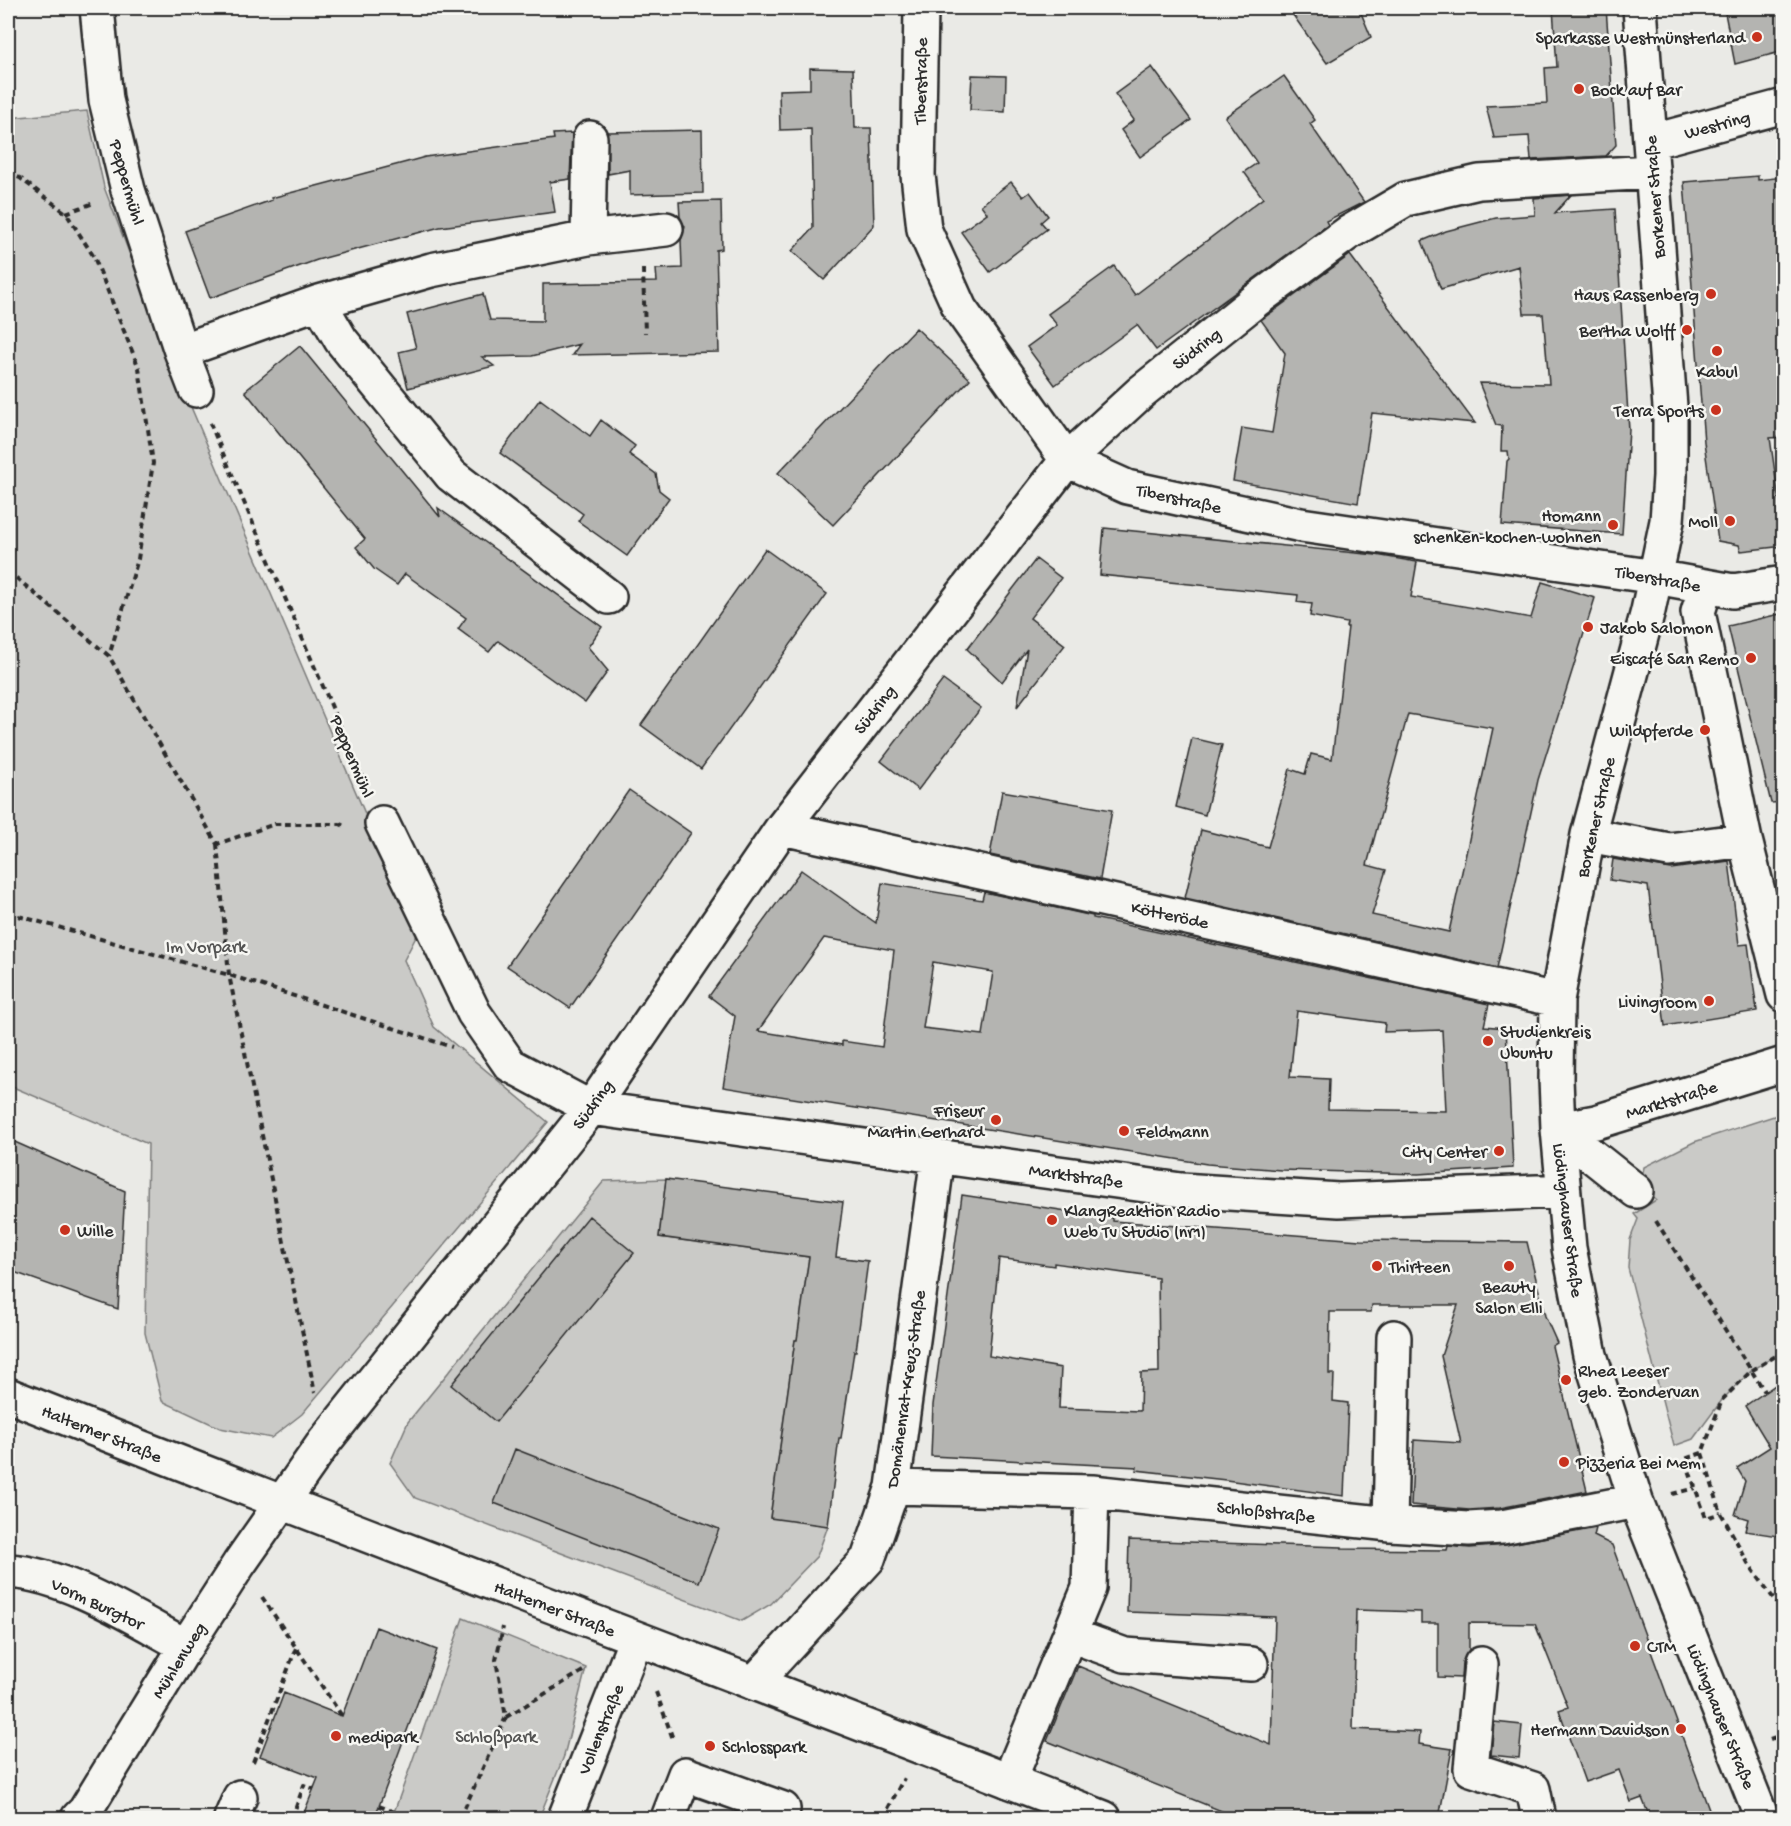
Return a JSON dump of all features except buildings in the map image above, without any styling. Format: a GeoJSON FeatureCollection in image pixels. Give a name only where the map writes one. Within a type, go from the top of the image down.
{"type":"FeatureCollection","features":[{"type":"Feature","properties":{"kind":"street","name":"Peppermühl"},"geometry":{"type":"LineString","coordinates":[[97,8],[106,100],[128,190],[196,390]]}},
{"type":"Feature","properties":{"kind":"street","name":"Tiberstraße"},"geometry":{"type":"LineString","coordinates":[[921,8],[918,176],[924,229],[960,309],[1067,460],[1127,487],[1301,525],[1656,577],[1733,591],[1784,583]]}},
{"type":"Feature","properties":{"kind":"street","name":"Borkener Straße"},"geometry":{"type":"LineString","coordinates":[[1558,1129],[1557,1000],[1587,836],[1656,577],[1667,521],[1670,418],[1640,8]]}},
{"type":"Feature","properties":{"kind":"street","name":"Westring"},"geometry":{"type":"LineString","coordinates":[[1651,157],[1784,106]]}},
{"type":"Feature","properties":{"kind":"street"},"geometry":{"type":"LineString","coordinates":[[588,238],[590,138]]}},
{"type":"Feature","properties":{"kind":"street","name":"Südring"},"geometry":{"type":"LineString","coordinates":[[281,1503],[325,1441],[591,1108],[782,828],[1067,460],[1141,392],[1255,301],[1348,234],[1406,199],[1479,182],[1651,157]]}},
{"type":"Feature","properties":{"kind":"street"},"geometry":{"type":"LineString","coordinates":[[181,351],[319,302],[431,270],[588,238],[654,231]]}},
{"type":"Feature","properties":{"kind":"street"},"geometry":{"type":"LineString","coordinates":[[319,302],[341,340],[450,475],[609,597]]}},
{"type":"Feature","properties":{"kind":"street"},"geometry":{"type":"LineString","coordinates":[[1706,586],[1698,612],[1745,840],[1784,995]]}},
{"type":"Feature","properties":{"kind":"street","name":"Kötteröde"},"geometry":{"type":"LineString","coordinates":[[782,828],[1557,1000]]}},
{"type":"Feature","properties":{"kind":"street"},"geometry":{"type":"LineString","coordinates":[[1587,836],[1669,850],[1745,840]]}},
{"type":"Feature","properties":{"kind":"street"},"geometry":{"type":"LineString","coordinates":[[388,837],[474,1013],[510,1065],[591,1108]]}},
{"type":"Feature","properties":{"kind":"street","name":"Marktstraße"},"geometry":{"type":"LineString","coordinates":[[1558,1129],[1596,1122],[1784,1064]]}},
{"type":"Feature","properties":{"kind":"street","name":"Marktstraße"},"geometry":{"type":"LineString","coordinates":[[591,1108],[1181,1190],[1339,1200],[1563,1191]]}},
{"type":"Feature","properties":{"kind":"street"},"geometry":{"type":"LineString","coordinates":[[1558,1129],[1644,1203]]}},
{"type":"Feature","properties":{"kind":"street","name":"Lüdinghauser Straße"},"geometry":{"type":"LineString","coordinates":[[1558,1129],[1569,1248],[1590,1355],[1636,1501],[1762,1818]]}},
{"type":"Feature","properties":{"kind":"street","name":"Domänenrat-Kreuz-Straße"},"geometry":{"type":"LineString","coordinates":[[754,1683],[868,1559],[893,1487],[938,1156]]}},
{"type":"Feature","properties":{"kind":"street"},"geometry":{"type":"LineString","coordinates":[[1390,1524],[1394,1337]]}},
{"type":"Feature","properties":{"kind":"street","name":"Halterner Straße"},"geometry":{"type":"LineString","coordinates":[[8,1395],[281,1503],[1104,1818]]}},
{"type":"Feature","properties":{"kind":"street","name":"Schloßstraße"},"geometry":{"type":"LineString","coordinates":[[893,1487],[1092,1492],[1390,1524],[1469,1529],[1502,1527],[1636,1501]]}},
{"type":"Feature","properties":{"kind":"street"},"geometry":{"type":"LineString","coordinates":[[1009,1781],[1089,1588],[1092,1492]]}},
{"type":"Feature","properties":{"kind":"street","name":"Mühlenweg"},"geometry":{"type":"LineString","coordinates":[[86,1816],[186,1646],[281,1503]]}},
{"type":"Feature","properties":{"kind":"street","name":"Vorm Burgtor"},"geometry":{"type":"LineString","coordinates":[[8,1571],[29,1572],[92,1596],[186,1646]]}},
{"type":"Feature","properties":{"kind":"street"},"geometry":{"type":"LineString","coordinates":[[1070,1635],[1125,1656],[1251,1664]]}},
{"type":"Feature","properties":{"kind":"street","name":"Vollenstraße"},"geometry":{"type":"LineString","coordinates":[[565,1818],[636,1639]]}},
{"type":"Feature","properties":{"kind":"street"},"geometry":{"type":"LineString","coordinates":[[1481,1664],[1471,1769],[1533,1789],[1539,1818]]}},
{"type":"Feature","properties":{"kind":"street"},"geometry":{"type":"LineString","coordinates":[[668,1818],[686,1774],[783,1809],[780,1818]]}},
{"type":"Feature","properties":{"kind":"path"},"geometry":{"type":"LineString","coordinates":[[8,173],[20,178],[66,213],[94,257],[139,368],[153,463],[138,559],[109,656]]}},
{"type":"Feature","properties":{"kind":"path"},"geometry":{"type":"LineString","coordinates":[[645,333],[654,231]]}},
{"type":"Feature","properties":{"kind":"path","name":"Peppermühl"},"geometry":{"type":"LineString","coordinates":[[196,390],[388,837]]}},
{"type":"Feature","properties":{"kind":"path"},"geometry":{"type":"LineString","coordinates":[[8,571],[109,656],[217,843],[229,975],[325,1441]]}},
{"type":"Feature","properties":{"kind":"path"},"geometry":{"type":"LineString","coordinates":[[217,843],[275,824],[339,824],[388,837]]}},
{"type":"Feature","properties":{"kind":"path"},"geometry":{"type":"LineString","coordinates":[[8,913],[229,975],[454,1047]]}},
{"type":"Feature","properties":{"kind":"path"},"geometry":{"type":"LineString","coordinates":[[1644,1203],[1765,1392]]}},
{"type":"Feature","properties":{"kind":"path"},"geometry":{"type":"LineString","coordinates":[[1784,1351],[1751,1371],[1722,1400],[1702,1453],[1720,1513],[1748,1563],[1784,1613]]}},
{"type":"Feature","properties":{"kind":"path"},"geometry":{"type":"LineString","coordinates":[[1702,1453],[1685,1459],[1706,1518],[1720,1513]]}},
{"type":"Feature","properties":{"kind":"path"},"geometry":{"type":"LineString","coordinates":[[239,1564],[342,1716]]}},
{"type":"Feature","properties":{"kind":"path"},"geometry":{"type":"LineString","coordinates":[[460,1818],[506,1717],[496,1660],[511,1590]]}},
{"type":"Feature","properties":{"kind":"path"},"geometry":{"type":"LineString","coordinates":[[636,1639],[686,1774]]}},
{"type":"Feature","properties":{"kind":"path"},"geometry":{"type":"LineString","coordinates":[[236,1808],[296,1648]]}},
{"type":"Feature","properties":{"kind":"path"},"geometry":{"type":"LineString","coordinates":[[506,1717],[586,1669]]}},
{"type":"Feature","properties":{"kind":"path"},"geometry":{"type":"LineString","coordinates":[[292,1818],[304,1785],[314,1789]]}},
{"type":"Feature","properties":{"kind":"path"},"geometry":{"type":"LineString","coordinates":[[379,1806],[410,1818]]}},
{"type":"Feature","properties":{"kind":"green space","name":"Im Vorpark"},"geometry":{"type":"Polygon","coordinates":[[[87,111],[104,187],[164,344],[417,935],[404,960],[434,1027],[548,1122],[302,1414],[271,1438],[220,1428],[162,1401],[145,1333],[148,1144],[8,1085],[8,118],[87,111]]]}},
{"type":"Feature","properties":{"kind":"green space"},"geometry":{"type":"Polygon","coordinates":[[[1783,1113],[1783,1351],[1751,1371],[1722,1400],[1693,1439],[1674,1446],[1628,1268],[1630,1240],[1638,1219],[1634,1214],[1656,1200],[1642,1177],[1644,1167],[1694,1142],[1783,1113]]]}},
{"type":"Feature","properties":{"kind":"green space"},"geometry":{"type":"Polygon","coordinates":[[[666,1179],[659,1237],[809,1257],[770,1517],[828,1526],[817,1556],[771,1604],[742,1621],[415,1498],[390,1463],[408,1422],[604,1181],[666,1179]]]}},
{"type":"Feature","properties":{"kind":"green space","name":"Schloßpark"},"geometry":{"type":"Polygon","coordinates":[[[463,1618],[586,1668],[564,1756],[539,1818],[392,1818],[463,1618]]]}},
{"type":"Feature","properties":{"kind":"place","name":"Sparkasse Westmünsterland"},"geometry":{"type":"Point","coordinates":[1757,37]}},
{"type":"Feature","properties":{"kind":"place","name":"Bock auf Bar"},"geometry":{"type":"Point","coordinates":[1579,89]}},
{"type":"Feature","properties":{"kind":"place","name":"Haus Rassenberg"},"geometry":{"type":"Point","coordinates":[1711,294]}},
{"type":"Feature","properties":{"kind":"place","name":"Bertha Wolff"},"geometry":{"type":"Point","coordinates":[1687,330]}},
{"type":"Feature","properties":{"kind":"place","name":"Kabul"},"geometry":{"type":"Point","coordinates":[1717,351]}},
{"type":"Feature","properties":{"kind":"place","name":"Terra Sports"},"geometry":{"type":"Point","coordinates":[1716,410]}},
{"type":"Feature","properties":{"kind":"place","name":"Moll"},"geometry":{"type":"Point","coordinates":[1730,521]}},
{"type":"Feature","properties":{"kind":"place","name":"Homann schenken-kochen-wohnen"},"geometry":{"type":"Point","coordinates":[1613,525]}},
{"type":"Feature","properties":{"kind":"place","name":"Jakob Salomon"},"geometry":{"type":"Point","coordinates":[1588,627]}},
{"type":"Feature","properties":{"kind":"place","name":"Eiscafé San Remo"},"geometry":{"type":"Point","coordinates":[1751,658]}},
{"type":"Feature","properties":{"kind":"place","name":"Wildpferde"},"geometry":{"type":"Point","coordinates":[1705,730]}},
{"type":"Feature","properties":{"kind":"place","name":"Livingroom"},"geometry":{"type":"Point","coordinates":[1709,1001]}},
{"type":"Feature","properties":{"kind":"place","name":"Studienkreis Ubuntu"},"geometry":{"type":"Point","coordinates":[1488,1041]}},
{"type":"Feature","properties":{"kind":"place","name":"Friseur Martin Gerhard"},"geometry":{"type":"Point","coordinates":[996,1120]}},
{"type":"Feature","properties":{"kind":"place","name":"Feldmann"},"geometry":{"type":"Point","coordinates":[1124,1131]}},
{"type":"Feature","properties":{"kind":"place","name":"City Center"},"geometry":{"type":"Point","coordinates":[1499,1151]}},
{"type":"Feature","properties":{"kind":"place","name":"KlangReaktion Radio Web Tv Studio (nr1)"},"geometry":{"type":"Point","coordinates":[1052,1220]}},
{"type":"Feature","properties":{"kind":"place","name":"Wille"},"geometry":{"type":"Point","coordinates":[65,1230]}},
{"type":"Feature","properties":{"kind":"place","name":"Thirteen"},"geometry":{"type":"Point","coordinates":[1377,1266]}},
{"type":"Feature","properties":{"kind":"place","name":"Beauty Salon Elli"},"geometry":{"type":"Point","coordinates":[1509,1266]}},
{"type":"Feature","properties":{"kind":"place","name":"Rhea Leeser geb. Zondervan"},"geometry":{"type":"Point","coordinates":[1566,1380]}},
{"type":"Feature","properties":{"kind":"place","name":"Pizzeria Bei Mem"},"geometry":{"type":"Point","coordinates":[1564,1462]}},
{"type":"Feature","properties":{"kind":"place","name":"CTM"},"geometry":{"type":"Point","coordinates":[1635,1646]}},
{"type":"Feature","properties":{"kind":"place","name":"Hermann Davidson"},"geometry":{"type":"Point","coordinates":[1681,1729]}},
{"type":"Feature","properties":{"kind":"place","name":"medipark"},"geometry":{"type":"Point","coordinates":[336,1736]}},
{"type":"Feature","properties":{"kind":"place","name":"Schlosspark"},"geometry":{"type":"Point","coordinates":[710,1746]}}]}
